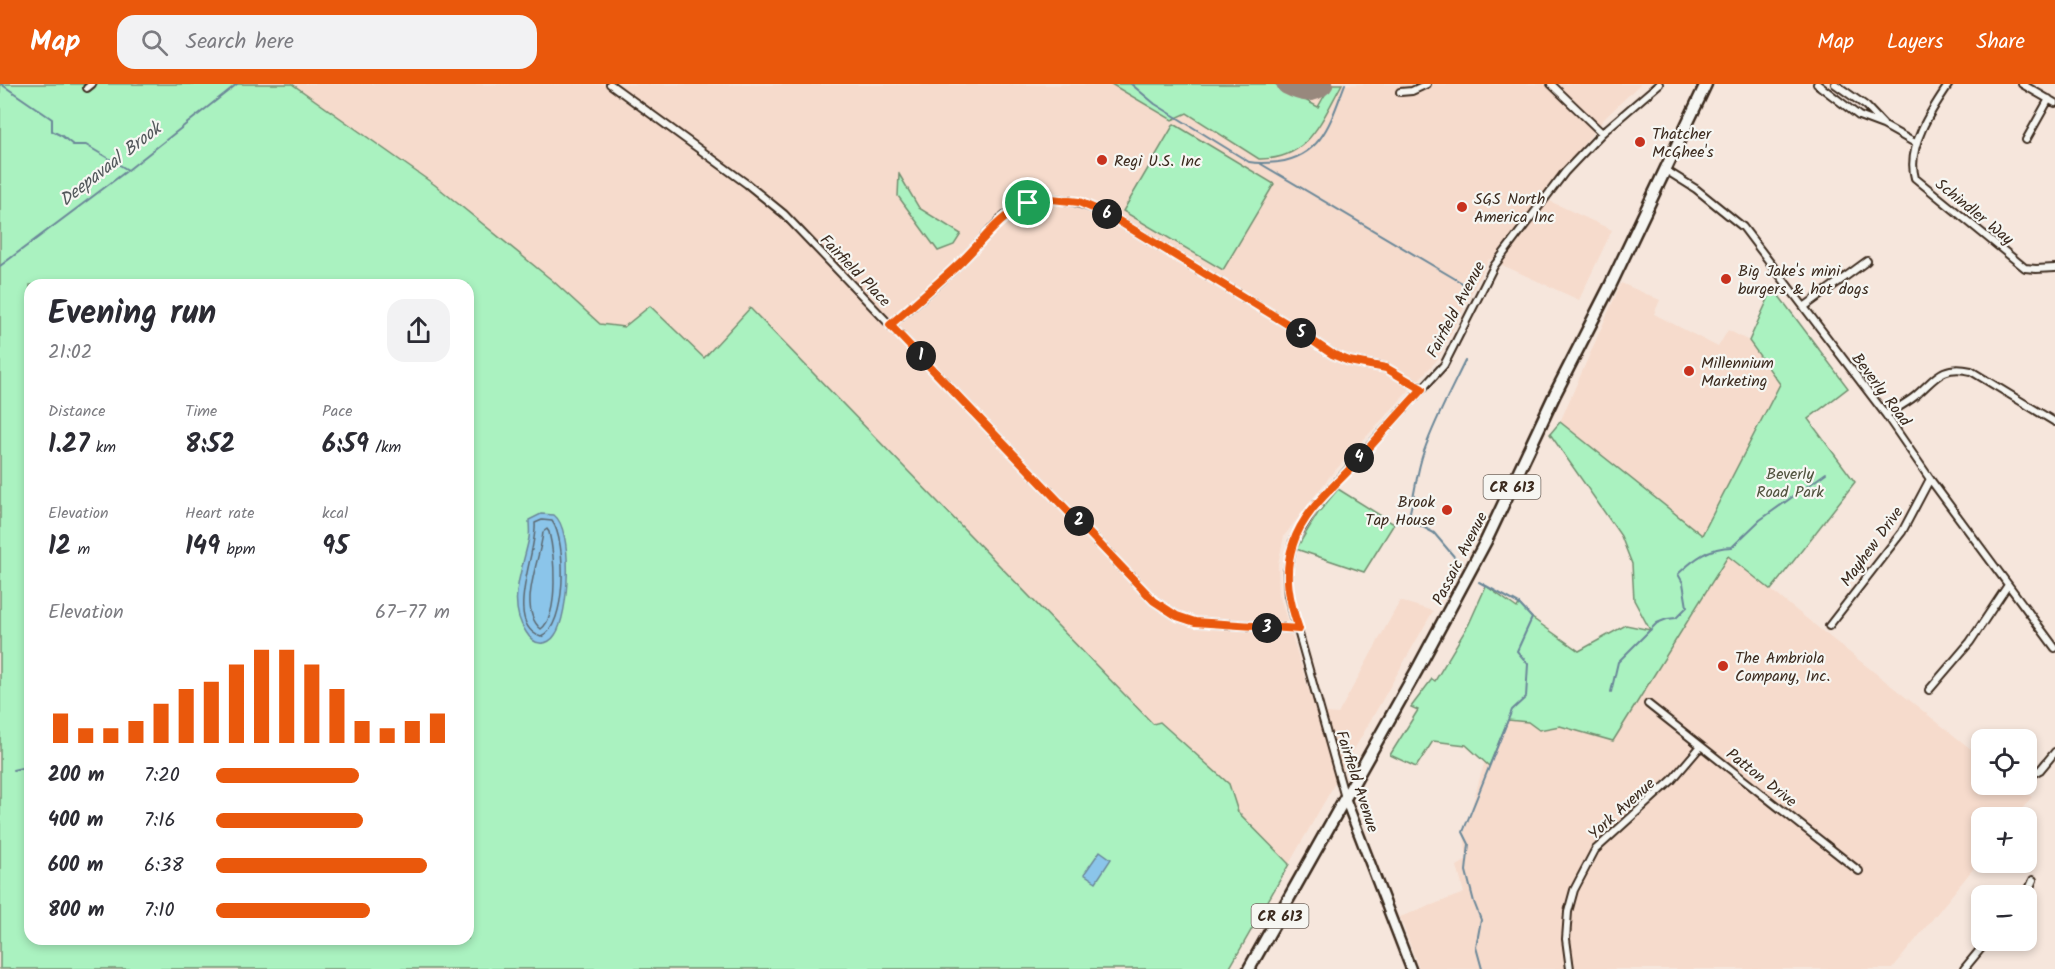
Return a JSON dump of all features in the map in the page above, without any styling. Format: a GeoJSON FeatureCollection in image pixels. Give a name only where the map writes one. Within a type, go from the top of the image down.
{"type":"FeatureCollection","features":[{"type":"Feature","properties":{"kind":"main road","name":"Passaic Avenue"},"geometry":{"type":"LineString","coordinates":[[1249,969],[1486,541],[1706,84]]}},
{"type":"Feature","properties":{"kind":"street","name":"Fairfield Place"},"geometry":{"type":"LineString","coordinates":[[610,84],[747,184],[784,214],[1154,601],[1177,616],[1195,622],[1299,629]]}},
{"type":"Feature","properties":{"kind":"street"},"geometry":{"type":"LineString","coordinates":[[1400,92],[1412,91],[1427,84]]}},
{"type":"Feature","properties":{"kind":"street"},"geometry":{"type":"LineString","coordinates":[[1551,84],[1602,133]]}},
{"type":"Feature","properties":{"kind":"street","name":"Fairfield Avenue"},"geometry":{"type":"LineString","coordinates":[[1411,969],[1345,798],[1299,629],[1290,606],[1287,583],[1290,552],[1297,534],[1316,506],[1444,364],[1494,266],[1565,172],[1602,133],[1659,84]]}},
{"type":"Feature","properties":{"kind":"street"},"geometry":{"type":"LineString","coordinates":[[1817,84],[1859,116],[1883,125],[1915,143]]}},
{"type":"Feature","properties":{"kind":"street"},"geometry":{"type":"LineString","coordinates":[[1835,84],[1866,106],[1883,125]]}},
{"type":"Feature","properties":{"kind":"street","name":"Schindler Way"},"geometry":{"type":"LineString","coordinates":[[1949,84],[1915,143],[1912,161],[1915,178],[1924,188],[2025,268],[2055,268]]}},
{"type":"Feature","properties":{"kind":"street"},"geometry":{"type":"LineString","coordinates":[[2022,84],[2052,101],[2026,140]]}},
{"type":"Feature","properties":{"kind":"street","name":"Beverly Road"},"geometry":{"type":"LineString","coordinates":[[1664,169],[1696,189],[1743,227],[1886,415],[1930,479],[2055,648]]}},
{"type":"Feature","properties":{"kind":"street"},"geometry":{"type":"LineString","coordinates":[[890,325],[963,260],[1011,212],[1043,198],[1070,200],[1109,215],[1289,325],[1332,354],[1349,361],[1386,368],[1422,389]]}},
{"type":"Feature","properties":{"kind":"street"},"geometry":{"type":"LineString","coordinates":[[1804,307],[1867,261]]}},
{"type":"Feature","properties":{"kind":"street"},"geometry":{"type":"LineString","coordinates":[[1886,415],[1914,397],[1937,375],[1949,369],[1960,368],[1971,371],[2055,422]]}},
{"type":"Feature","properties":{"kind":"street","name":"Mayhew Drive"},"geometry":{"type":"LineString","coordinates":[[1829,626],[1902,532],[1930,479]]}},
{"type":"Feature","properties":{"kind":"street"},"geometry":{"type":"LineString","coordinates":[[1929,690],[1970,642],[2008,585]]}},
{"type":"Feature","properties":{"kind":"street","name":"Patton Drive"},"geometry":{"type":"LineString","coordinates":[[1648,704],[1859,871]]}},
{"type":"Feature","properties":{"kind":"street","name":"York Avenue"},"geometry":{"type":"LineString","coordinates":[[1570,969],[1566,939],[1568,912],[1574,890],[1595,850],[1672,780],[1701,746]]}},
{"type":"Feature","properties":{"kind":"street"},"geometry":{"type":"LineString","coordinates":[[2037,772],[2055,752]]}},
{"type":"Feature","properties":{"kind":"street"},"geometry":{"type":"LineString","coordinates":[[2031,885],[2033,880]]}},
{"type":"Feature","properties":{"kind":"street"},"geometry":{"type":"LineString","coordinates":[[1965,969],[1979,951]]}},
{"type":"Feature","properties":{"kind":"shaded area"},"geometry":{"type":"Polygon","coordinates":[[[292,84],[1640,84],[1604,119],[1541,197],[1612,230],[1579,300],[1489,259],[1437,360],[1330,476],[1284,536],[1278,564],[1279,595],[1316,712],[1338,714],[1400,601],[1433,611],[1289,864],[750,309],[688,376],[624,327],[600,324],[553,281],[435,185],[292,84]]]}},
{"type":"Feature","properties":{"kind":"shaded area"},"geometry":{"type":"Polygon","coordinates":[[[1621,283],[1660,300],[1654,314],[1718,347],[1728,330],[1749,341],[1780,384],[1706,539],[1560,422],[1621,283]]]}},
{"type":"Feature","properties":{"kind":"shaded area"},"geometry":{"type":"Polygon","coordinates":[[[1728,556],[1971,749],[1971,795],[2029,795],[2032,797],[2024,807],[1971,807],[1971,871],[1892,969],[1419,969],[1400,917],[1464,893],[1457,866],[1467,860],[1464,834],[1497,718],[1563,722],[1613,741],[1728,556]]]}},
{"type":"Feature","properties":{"kind":"green space"},"geometry":{"type":"Polygon","coordinates":[[[0,84],[292,84],[435,185],[553,281],[600,324],[624,327],[650,306],[704,358],[750,308],[1153,724],[1160,722],[1229,784],[1238,812],[1289,864],[1229,969],[0,969],[0,84]]]}},
{"type":"Feature","properties":{"kind":"green space"},"geometry":{"type":"Polygon","coordinates":[[[1111,84],[1275,84],[1318,107],[1331,84],[1342,84],[1320,124],[1302,145],[1276,158],[1259,159],[1187,113],[1172,120],[1111,84]]]}},
{"type":"Feature","properties":{"kind":"green space"},"geometry":{"type":"Polygon","coordinates":[[[1174,124],[1274,184],[1223,270],[1123,211],[1174,124]]]}},
{"type":"Feature","properties":{"kind":"green space"},"geometry":{"type":"Polygon","coordinates":[[[899,174],[919,208],[961,234],[954,245],[938,251],[898,196],[899,174]]]}},
{"type":"Feature","properties":{"kind":"green space","name":"Beverly Road Park"},"geometry":{"type":"Polygon","coordinates":[[[1773,288],[1848,388],[1808,419],[1855,482],[1771,590],[1728,556],[1613,741],[1560,726],[1539,730],[1528,722],[1508,720],[1489,766],[1466,745],[1433,741],[1416,767],[1390,755],[1418,710],[1411,707],[1432,679],[1435,681],[1469,624],[1486,586],[1517,608],[1519,604],[1532,618],[1579,651],[1626,625],[1650,630],[1634,600],[1632,564],[1621,536],[1550,434],[1560,422],[1702,535],[1780,384],[1749,341],[1773,288]]]}},
{"type":"Feature","properties":{"kind":"green space"},"geometry":{"type":"Polygon","coordinates":[[[1338,489],[1394,524],[1364,572],[1296,549],[1318,513],[1338,489]]]}},
{"type":"Feature","properties":{"kind":"water"},"geometry":{"type":"Polygon","coordinates":[[[541,514],[554,515],[560,524],[565,537],[567,574],[564,610],[560,625],[552,638],[547,642],[538,643],[530,638],[520,621],[517,598],[529,538],[529,520],[541,514]]]}},
{"type":"Feature","properties":{"kind":"water"},"geometry":{"type":"Polygon","coordinates":[[[1100,851],[1111,859],[1096,882],[1084,874],[1100,851]]]}},
{"type":"Feature","properties":{"kind":"waterway"},"geometry":{"type":"LineString","coordinates":[[1,84],[52,119],[52,131],[73,145],[86,145],[128,170]]}},
{"type":"Feature","properties":{"kind":"waterway","name":"Deepavaal Brook"},"geometry":{"type":"LineString","coordinates":[[0,266],[128,170],[237,84]]}},
{"type":"Feature","properties":{"kind":"waterway"},"geometry":{"type":"LineString","coordinates":[[1131,84],[1155,104],[1249,162],[1260,163],[1293,158],[1315,144],[1330,123],[1345,84]]}},
{"type":"Feature","properties":{"kind":"waterway"},"geometry":{"type":"LineString","coordinates":[[1261,164],[1469,287]]}},
{"type":"Feature","properties":{"kind":"waterway"},"geometry":{"type":"LineString","coordinates":[[1456,559],[1434,533],[1408,519],[1424,451],[1465,361]]}},
{"type":"Feature","properties":{"kind":"waterway"},"geometry":{"type":"LineString","coordinates":[[1611,692],[1618,662],[1657,623],[1676,618],[1687,607],[1683,583],[1678,574],[1702,555],[1716,549],[1732,547],[1760,520],[1826,473]]}},
{"type":"Feature","properties":{"kind":"waterway"},"geometry":{"type":"LineString","coordinates":[[1479,582],[1519,604],[1532,618],[1517,651],[1528,664],[1526,697],[1512,710],[1463,832],[1469,844],[1466,871],[1481,920],[1476,947],[1482,969]]}},
{"type":"Feature","properties":{"kind":"waterway"},"geometry":{"type":"LineString","coordinates":[[13,770],[24,767]]}},
{"type":"Feature","properties":{"kind":"taxiway"},"geometry":{"type":"LineString","coordinates":[[1287,84],[1306,91],[1314,90],[1323,84]]}},
{"type":"Feature","properties":{"kind":"place","name":"Thatcher McGhee's"},"geometry":{"type":"Point","coordinates":[1640,142]}},
{"type":"Feature","properties":{"kind":"place","name":"Regi U.S. Inc"},"geometry":{"type":"Point","coordinates":[1102,160]}},
{"type":"Feature","properties":{"kind":"place","name":"SGS North America Inc"},"geometry":{"type":"Point","coordinates":[1462,207]}},
{"type":"Feature","properties":{"kind":"place","name":"Big Jake's mini burgers & hot dogs"},"geometry":{"type":"Point","coordinates":[1726,279]}},
{"type":"Feature","properties":{"kind":"place","name":"Millennium Marketing"},"geometry":{"type":"Point","coordinates":[1689,371]}},
{"type":"Feature","properties":{"kind":"place","name":"Brook Tap House"},"geometry":{"type":"Point","coordinates":[1447,510]}},
{"type":"Feature","properties":{"kind":"place","name":"The Ambriola Company, Inc."},"geometry":{"type":"Point","coordinates":[1723,666]}},
{"type":"Feature","properties":{"kind":"route"},"geometry":{"type":"LineString","coordinates":[[1043,198],[1070,200],[1109,215],[1289,325],[1332,354],[1349,361],[1386,368],[1422,389],[1316,506],[1293,542],[1287,583],[1290,606],[1299,629],[1195,622],[1177,616],[1154,601],[890,325],[963,260],[1002,219],[1028,203],[1043,198]]}}]}
